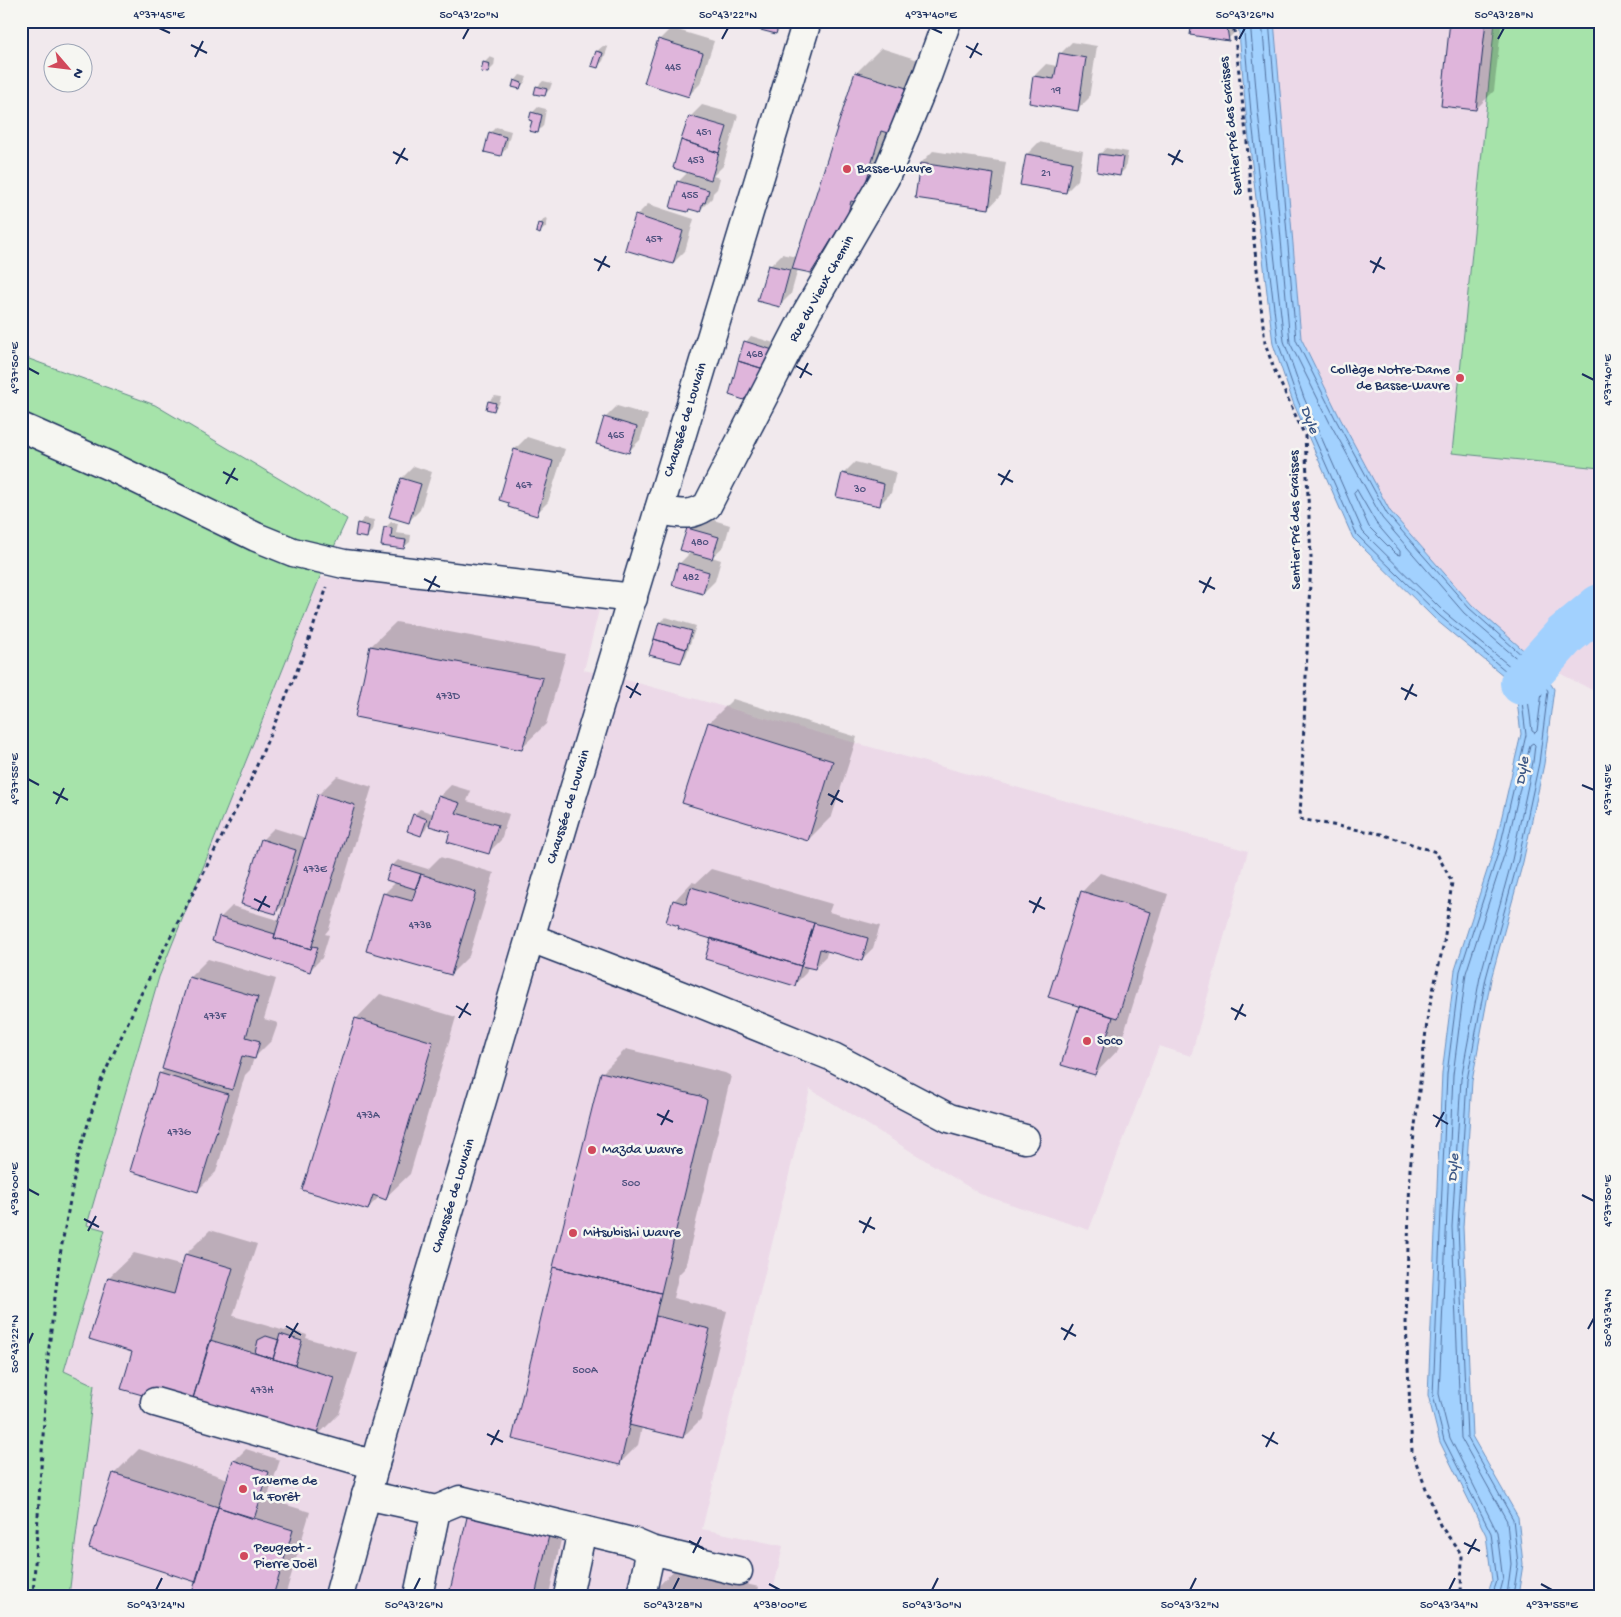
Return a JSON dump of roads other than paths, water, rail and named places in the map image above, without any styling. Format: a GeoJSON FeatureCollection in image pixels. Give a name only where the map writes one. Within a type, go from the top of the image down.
{"type":"FeatureCollection","features":[{"type":"Feature","properties":{"kind":"main road","name":"Chaussée de Louvain"},"geometry":{"type":"LineString","coordinates":[[339,1596],[366,1495],[567,813],[807,21]]}},
{"type":"Feature","properties":{"kind":"main road","name":"Rue du Vieux Chemin"},"geometry":{"type":"LineString","coordinates":[[659,510],[688,514],[697,512],[707,506],[807,312],[885,178],[927,76],[947,21]]}},
{"type":"Feature","properties":{"kind":"main road"},"geometry":{"type":"LineString","coordinates":[[21,427],[114,468],[256,537],[293,552],[344,564],[633,598]]}},
{"type":"Feature","properties":{"kind":"main road"},"geometry":{"type":"LineString","coordinates":[[531,938],[680,995],[833,1057],[949,1118],[1025,1139]]}},
{"type":"Feature","properties":{"kind":"main road"},"geometry":{"type":"LineString","coordinates":[[155,1402],[375,1465]]}},
{"type":"Feature","properties":{"kind":"main road"},"geometry":{"type":"LineString","coordinates":[[366,1495],[436,1510],[460,1500],[632,1542],[651,1550],[738,1571]]}},
{"type":"Feature","properties":{"kind":"main road"},"geometry":{"type":"LineString","coordinates":[[418,1596],[436,1510]]}},
{"type":"Feature","properties":{"kind":"main road"},"geometry":{"type":"LineString","coordinates":[[568,1596],[582,1530]]}},
{"type":"Feature","properties":{"kind":"main road"},"geometry":{"type":"LineString","coordinates":[[641,1596],[651,1550]]}},
{"type":"Feature","properties":{"kind":"water","name":"Dyle"},"geometry":{"type":"Polygon","coordinates":[[[1238,21],[1274,21],[1301,338],[1340,418],[1390,511],[1472,605],[1536,661],[1554,689],[1544,764],[1523,862],[1491,979],[1472,1081],[1463,1227],[1472,1436],[1518,1517],[1523,1564],[1518,1596],[1487,1596],[1492,1581],[1486,1535],[1440,1442],[1428,1395],[1442,1073],[1455,970],[1495,846],[1521,734],[1515,685],[1436,620],[1353,538],[1293,402],[1273,344],[1246,113],[1238,21]]]}},
{"type":"Feature","properties":{"kind":"waterway"},"geometry":{"type":"LineString","coordinates":[[1522,683],[1565,635],[1600,606]]}},
{"type":"Feature","properties":{"kind":"place","name":"Basse-Wavre"},"geometry":{"type":"Point","coordinates":[847,169]}},
{"type":"Feature","properties":{"kind":"place","name":"Collège Notre-Dame de Basse-Wavre"},"geometry":{"type":"Point","coordinates":[1460,378]}},
{"type":"Feature","properties":{"kind":"place","name":"Soco"},"geometry":{"type":"Point","coordinates":[1087,1041]}},
{"type":"Feature","properties":{"kind":"place","name":"Mazda Wavre"},"geometry":{"type":"Point","coordinates":[592,1150]}},
{"type":"Feature","properties":{"kind":"place","name":"Mitsubishi Wavre"},"geometry":{"type":"Point","coordinates":[573,1233]}},
{"type":"Feature","properties":{"kind":"place","name":"Taverne de la Forêt"},"geometry":{"type":"Point","coordinates":[243,1489]}},
{"type":"Feature","properties":{"kind":"place","name":"Peugeot - Pierre Joël"},"geometry":{"type":"Point","coordinates":[244,1556]}}]}
